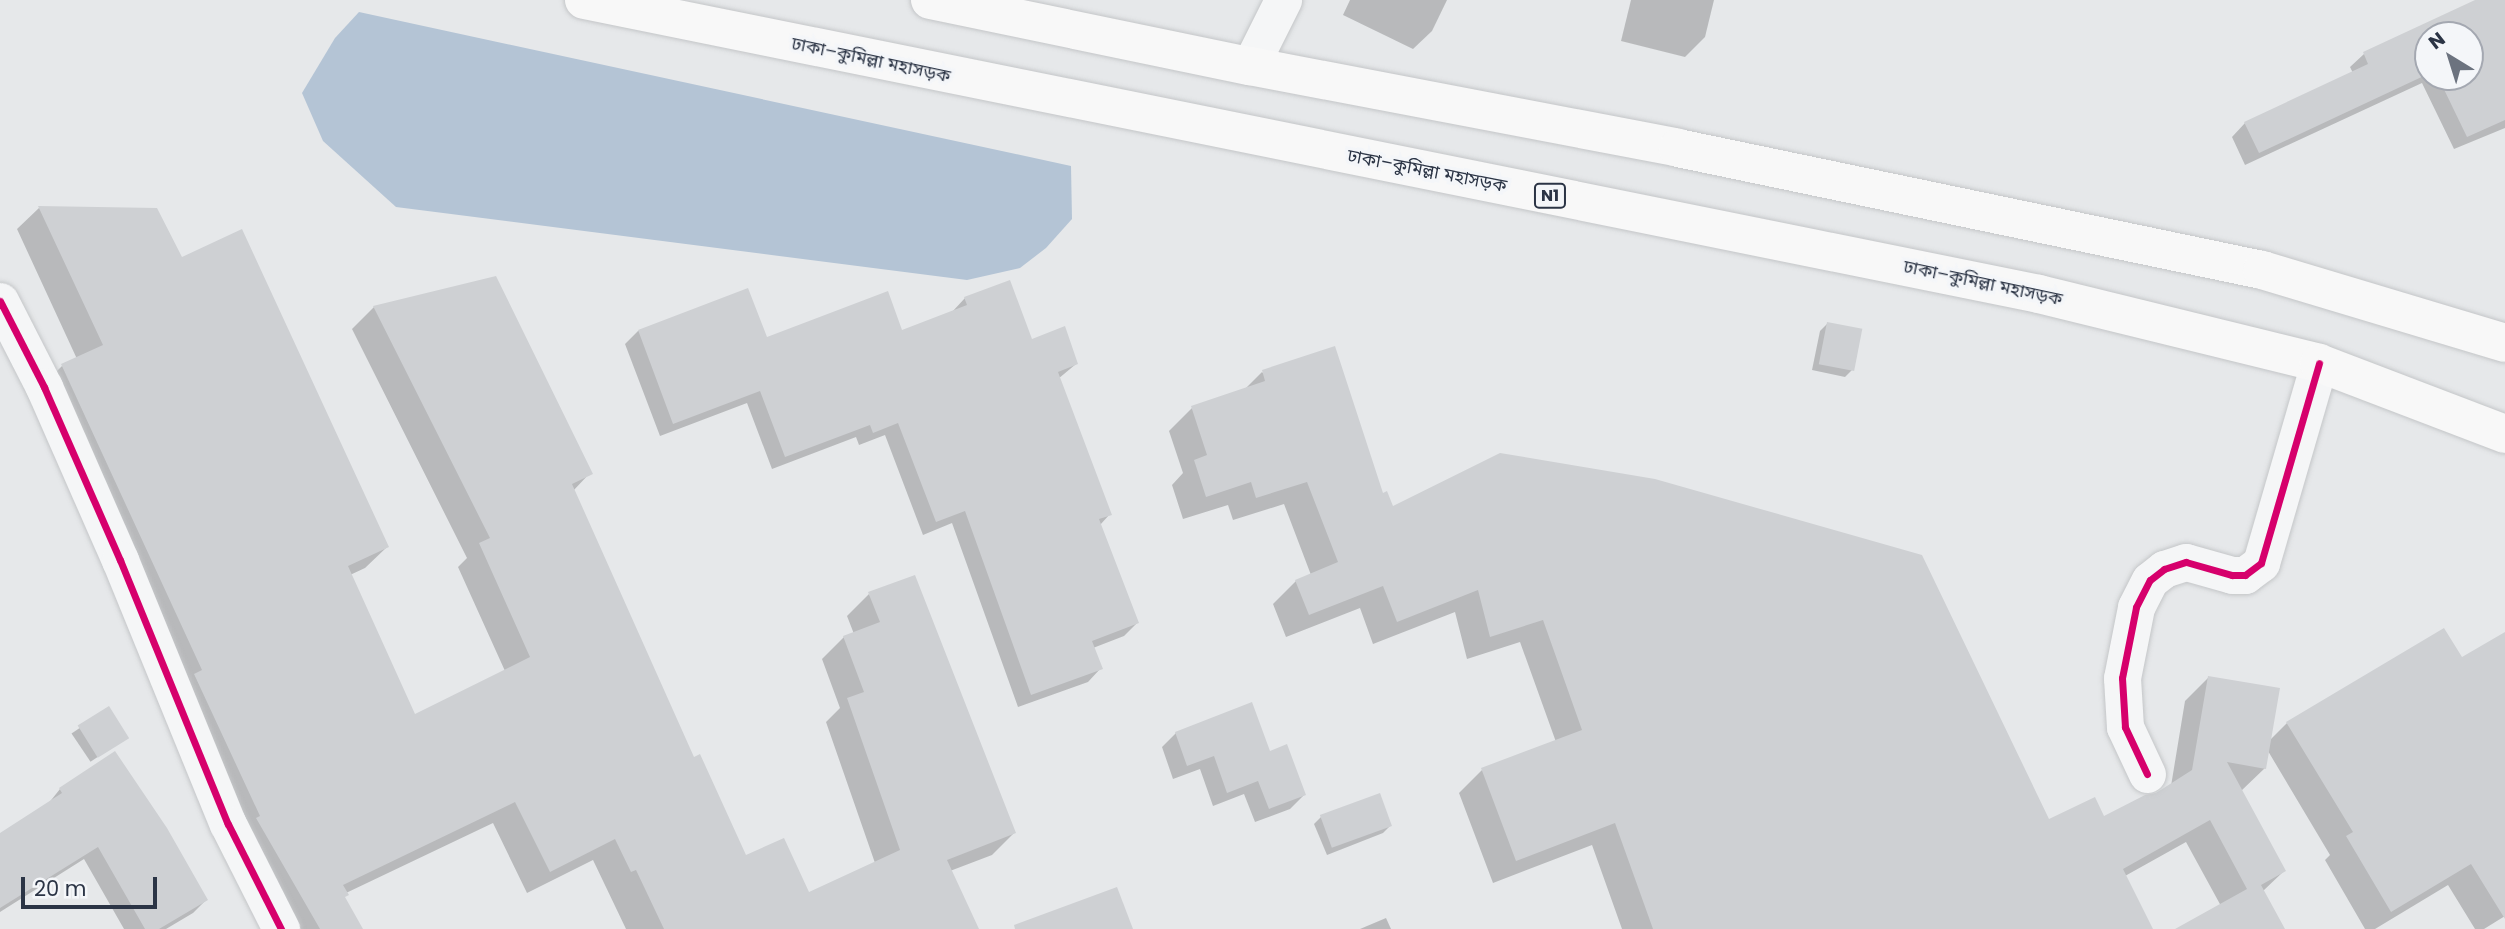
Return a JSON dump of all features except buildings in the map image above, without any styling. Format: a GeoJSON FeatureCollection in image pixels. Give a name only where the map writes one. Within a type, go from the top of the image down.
{"type":"FeatureCollection","features":[{"type":"Feature","properties":{"kind":"highway","name":"ঢাকা–কুমিল্লা মহাসড়ক"},"geometry":{"type":"LineString","coordinates":[[584,0],[2039,294],[2319,363],[2505,434]]}},
{"type":"Feature","properties":{"kind":"highway"},"geometry":{"type":"LineString","coordinates":[[930,0],[1250,66],[1678,148],[2262,270],[2503,340]]}},
{"type":"Feature","properties":{"kind":"street"},"geometry":{"type":"LineString","coordinates":[[1250,66],[1283,0]]}},
{"type":"Feature","properties":{"kind":"street"},"geometry":{"type":"LineString","coordinates":[[0,301],[44,387],[120,560],[228,824],[281,929]]}},
{"type":"Feature","properties":{"kind":"street"},"geometry":{"type":"LineString","coordinates":[[2147,774],[2125,727],[2122,678],[2136,607],[2150,580],[2164,569],[2186,562],[2232,575],[2245,575],[2261,563],[2319,363]]}},
{"type":"Feature","properties":{"kind":"water"},"geometry":{"type":"Polygon","coordinates":[[[359,12],[1071,166],[1072,219],[1046,248],[1020,268],[967,280],[396,207],[323,141],[302,93],[335,38],[359,12]]]}},
{"type":"Feature","properties":{"kind":"cycle path"},"geometry":{"type":"LineString","coordinates":[[0,301],[44,387],[120,560],[228,824],[281,929]]}},
{"type":"Feature","properties":{"kind":"cycle path"},"geometry":{"type":"LineString","coordinates":[[2147,774],[2125,727],[2122,678],[2136,607],[2150,580],[2164,569],[2186,562],[2232,575],[2245,575],[2261,563],[2319,363]]}}]}
